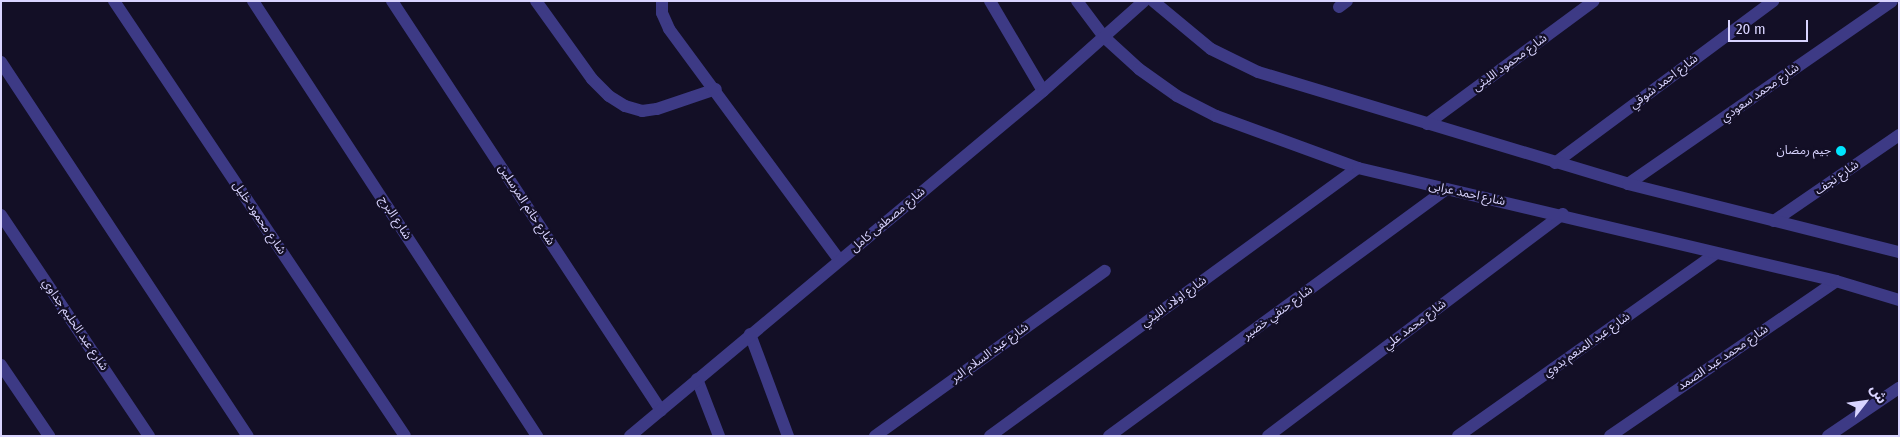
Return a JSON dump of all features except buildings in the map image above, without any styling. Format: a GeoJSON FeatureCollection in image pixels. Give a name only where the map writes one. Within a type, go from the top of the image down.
{"type":"FeatureCollection","features":[{"type":"Feature","properties":{"kind":"street","name":"شارع محمود خليل"},"geometry":{"type":"LineString","coordinates":[[114,1],[405,436]]}},
{"type":"Feature","properties":{"kind":"street","name":"شارع البرج"},"geometry":{"type":"LineString","coordinates":[[253,1],[537,436]]}},
{"type":"Feature","properties":{"kind":"street","name":"شارع خاتم المرسلين"},"geometry":{"type":"LineString","coordinates":[[392,1],[661,410]]}},
{"type":"Feature","properties":{"kind":"street"},"geometry":{"type":"LineString","coordinates":[[536,1],[592,78],[609,96],[625,106],[642,111],[657,109],[716,89]]}},
{"type":"Feature","properties":{"kind":"street"},"geometry":{"type":"LineString","coordinates":[[662,1],[662,13],[669,29],[716,89],[838,260]]}},
{"type":"Feature","properties":{"kind":"street"},"geometry":{"type":"LineString","coordinates":[[990,1],[1043,92]]}},
{"type":"Feature","properties":{"kind":"street","name":"شارع احمد عرابى"},"geometry":{"type":"LineString","coordinates":[[1078,1],[1104,38],[1177,96],[1216,116],[1358,168],[1446,190],[1563,214],[1836,281],[1899,300]]}},
{"type":"Feature","properties":{"kind":"street","name":"شارع مصطفى كامل"},"geometry":{"type":"LineString","coordinates":[[630,436],[838,260],[1043,92],[1144,1]]}},
{"type":"Feature","properties":{"kind":"street"},"geometry":{"type":"LineString","coordinates":[[1153,1],[1211,49],[1258,72],[1628,184],[1899,252]]}},
{"type":"Feature","properties":{"kind":"street","name":"شارع محمود الليثى"},"geometry":{"type":"LineString","coordinates":[[1427,124],[1594,1]]}},
{"type":"Feature","properties":{"kind":"street","name":"شارع احمد شوقي"},"geometry":{"type":"LineString","coordinates":[[1555,163],[1773,1]]}},
{"type":"Feature","properties":{"kind":"street","name":"شارع محمد سعودي"},"geometry":{"type":"LineString","coordinates":[[1628,184],[1892,1]]}},
{"type":"Feature","properties":{"kind":"street"},"geometry":{"type":"LineString","coordinates":[[1,62],[248,436]]}},
{"type":"Feature","properties":{"kind":"street","name":"شارع نجف"},"geometry":{"type":"LineString","coordinates":[[1774,221],[1899,135]]}},
{"type":"Feature","properties":{"kind":"street","name":"شارع اولاد الليثي"},"geometry":{"type":"LineString","coordinates":[[990,436],[1358,168]]}},
{"type":"Feature","properties":{"kind":"street","name":"شارع حنفي خضير"},"geometry":{"type":"LineString","coordinates":[[1109,436],[1446,190]]}},
{"type":"Feature","properties":{"kind":"street","name":"شارع محمد علي"},"geometry":{"type":"LineString","coordinates":[[1268,436],[1563,214]]}},
{"type":"Feature","properties":{"kind":"street","name":"شارع عبد الحليم جداوي"},"geometry":{"type":"LineString","coordinates":[[1,215],[149,436]]}},
{"type":"Feature","properties":{"kind":"street","name":"شارع عبد المنعم بدوي"},"geometry":{"type":"LineString","coordinates":[[1458,436],[1716,253]]}},
{"type":"Feature","properties":{"kind":"street","name":"شارع عبد السلام البر"},"geometry":{"type":"LineString","coordinates":[[875,436],[1105,271]]}},
{"type":"Feature","properties":{"kind":"street","name":"شارع محمد عبد الصمد"},"geometry":{"type":"LineString","coordinates":[[1610,436],[1836,281]]}},
{"type":"Feature","properties":{"kind":"street"},"geometry":{"type":"LineString","coordinates":[[750,334],[788,436]]}},
{"type":"Feature","properties":{"kind":"street"},"geometry":{"type":"LineString","coordinates":[[1,365],[49,436]]}},
{"type":"Feature","properties":{"kind":"street"},"geometry":{"type":"LineString","coordinates":[[697,379],[719,436]]}},
{"type":"Feature","properties":{"kind":"street"},"geometry":{"type":"LineString","coordinates":[[1828,436],[1899,388]]}},
{"type":"Feature","properties":{"kind":"place","name":"جيم رمضان"},"geometry":{"type":"Point","coordinates":[1841,151]}}]}
